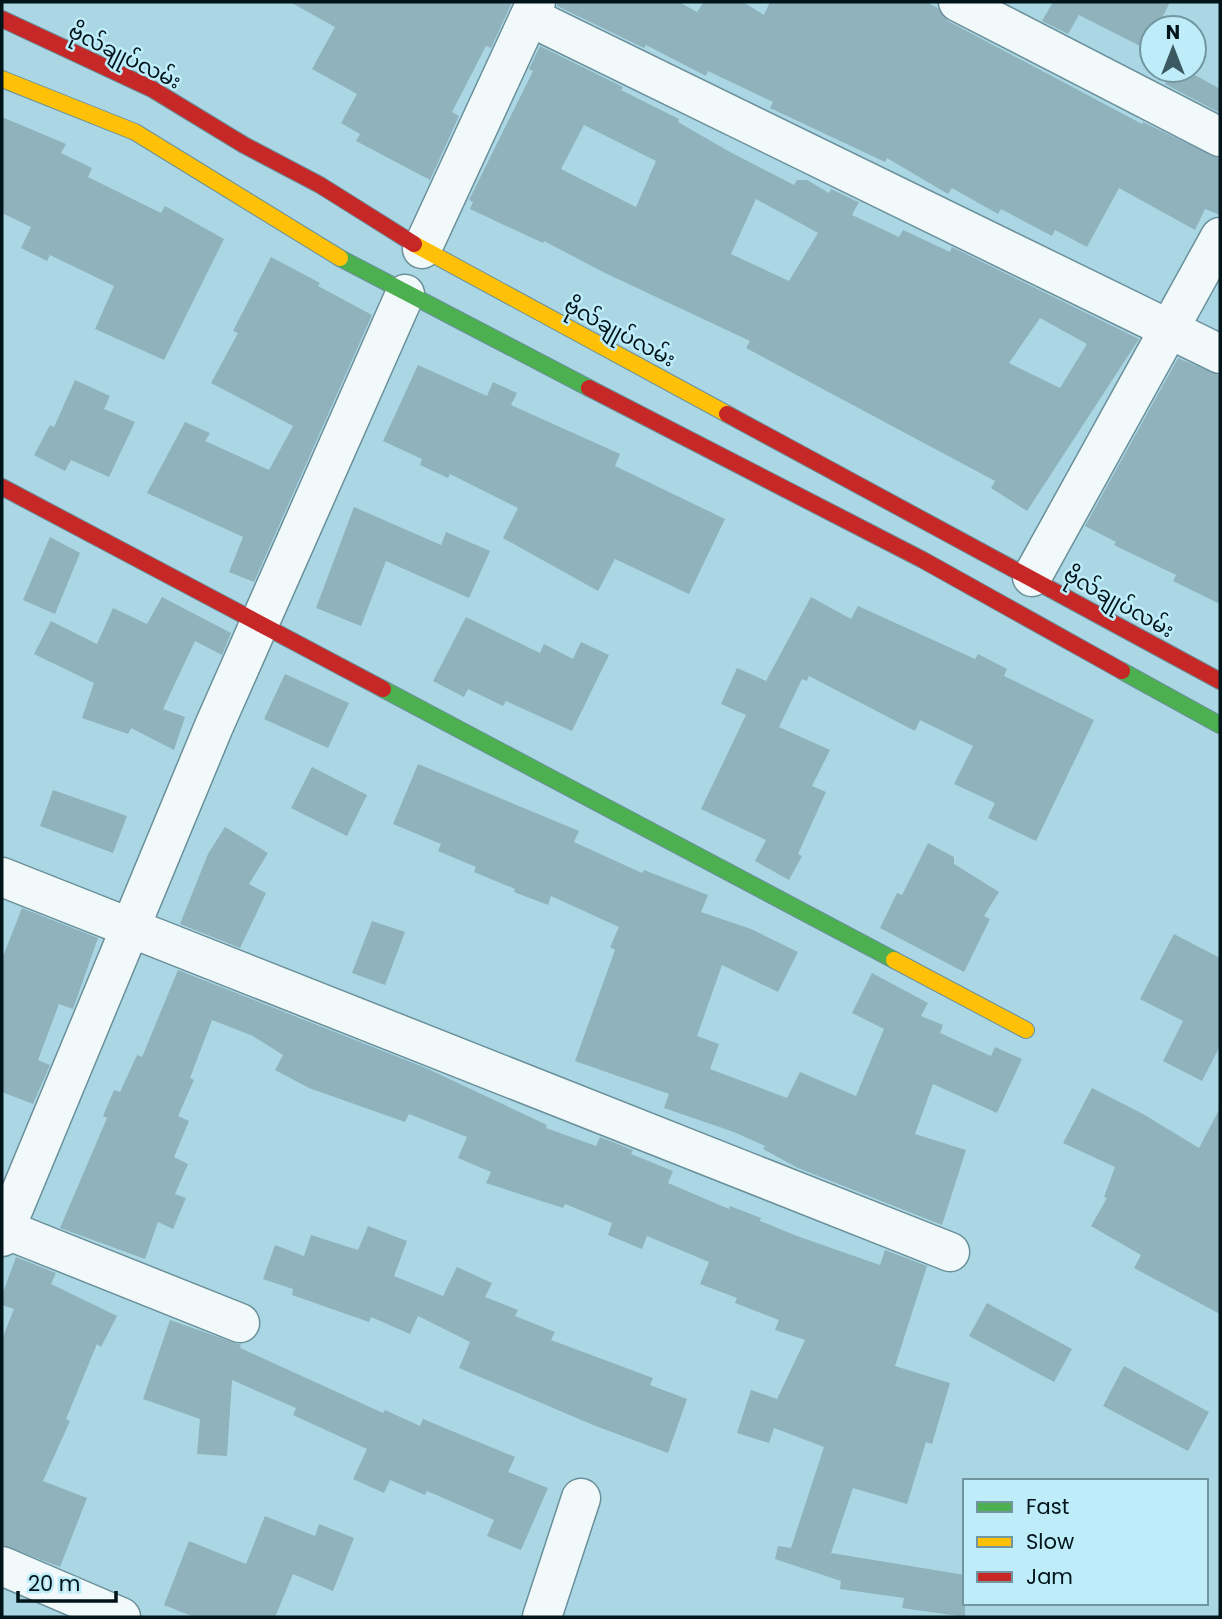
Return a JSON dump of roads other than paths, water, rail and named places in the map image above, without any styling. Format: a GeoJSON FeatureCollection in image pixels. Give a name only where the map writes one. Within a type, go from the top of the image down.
{"type":"FeatureCollection","features":[{"type":"Feature","properties":{"kind":"main road","name":"ဗိုလ်ချုပ်လမ်း"},"geometry":{"type":"LineString","coordinates":[[2,19],[152,89],[244,145],[320,185],[422,249],[1220,681]]}},
{"type":"Feature","properties":{"kind":"main road"},"geometry":{"type":"LineString","coordinates":[[2,79],[135,132],[294,232],[405,294],[923,560],[1220,725]]}},
{"type":"Feature","properties":{"kind":"main road"},"geometry":{"type":"LineString","coordinates":[[2,487],[1026,1030]]}},
{"type":"Feature","properties":{"kind":"street"},"geometry":{"type":"LineString","coordinates":[[958,2],[1220,137]]}},
{"type":"Feature","properties":{"kind":"street"},"geometry":{"type":"LineString","coordinates":[[422,249],[533,9],[1220,354]]}},
{"type":"Feature","properties":{"kind":"street"},"geometry":{"type":"LineString","coordinates":[[1032,578],[1220,237]]}},
{"type":"Feature","properties":{"kind":"street"},"geometry":{"type":"LineString","coordinates":[[240,1323],[3,1231],[214,726],[405,294]]}},
{"type":"Feature","properties":{"kind":"street"},"geometry":{"type":"LineString","coordinates":[[2,877],[950,1251]]}},
{"type":"Feature","properties":{"kind":"street"},"geometry":{"type":"LineString","coordinates":[[542,1617],[581,1498]]}},
{"type":"Feature","properties":{"kind":"street"},"geometry":{"type":"LineString","coordinates":[[2,1566],[121,1617]]}}]}
